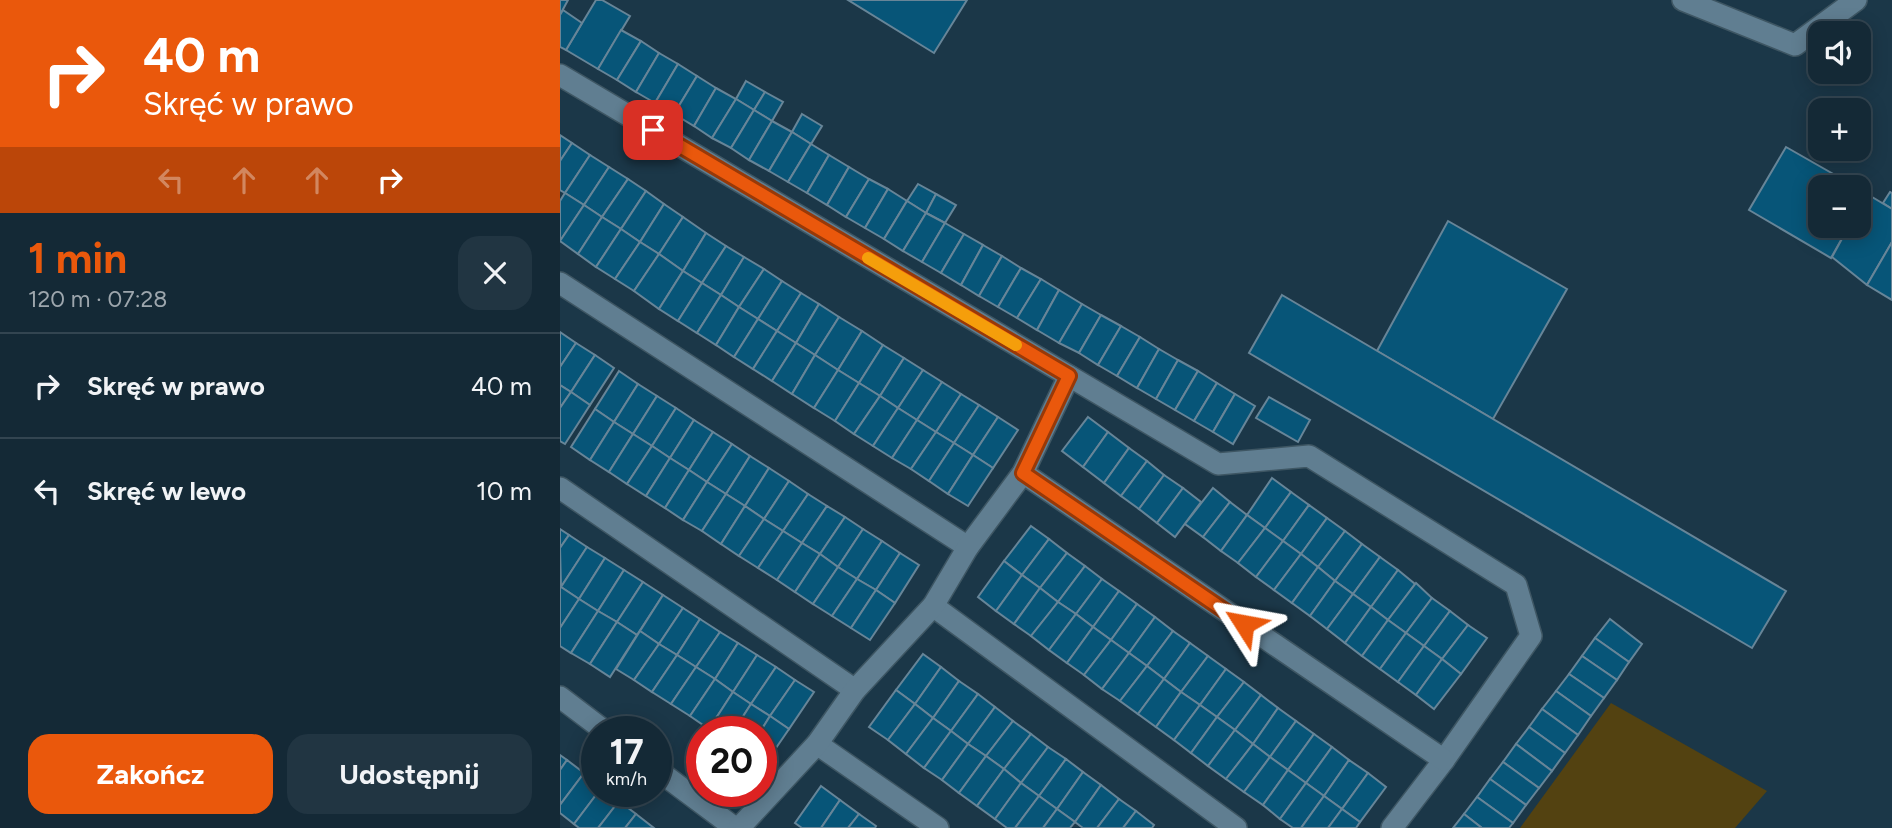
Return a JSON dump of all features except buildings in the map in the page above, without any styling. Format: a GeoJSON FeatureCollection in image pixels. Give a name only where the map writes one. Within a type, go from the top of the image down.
{"type":"FeatureCollection","features":[{"type":"Feature","properties":{"kind":"lane"},"geometry":{"type":"LineString","coordinates":[[1683,0],[1795,45],[1856,0]]}},
{"type":"Feature","properties":{"kind":"lane"},"geometry":{"type":"LineString","coordinates":[[560,75],[1218,464],[1309,456],[1516,585],[1531,636],[1444,760],[1392,828]]}},
{"type":"Feature","properties":{"kind":"lane"},"geometry":{"type":"LineString","coordinates":[[560,283],[968,547]]}},
{"type":"Feature","properties":{"kind":"lane"},"geometry":{"type":"LineString","coordinates":[[672,781],[737,828],[817,744],[855,690],[933,606],[968,547],[1023,473],[1069,376]]}},
{"type":"Feature","properties":{"kind":"lane"},"geometry":{"type":"LineString","coordinates":[[1023,473],[1444,760]]}},
{"type":"Feature","properties":{"kind":"lane"},"geometry":{"type":"LineString","coordinates":[[560,488],[855,690]]}},
{"type":"Feature","properties":{"kind":"lane"},"geometry":{"type":"LineString","coordinates":[[933,606],[1236,828]]}},
{"type":"Feature","properties":{"kind":"lane"},"geometry":{"type":"LineString","coordinates":[[560,697],[585,716]]}},
{"type":"Feature","properties":{"kind":"lane"},"geometry":{"type":"LineString","coordinates":[[817,744],[938,828]]}},
{"type":"Feature","properties":{"kind":"shaded area"},"geometry":{"type":"Polygon","coordinates":[[[1611,703],[1767,791],[1735,828],[1520,828],[1611,703]]]}},
{"type":"Feature","properties":{"kind":"slow traffic"},"geometry":{"type":"LineString","coordinates":[[868,258],[1016,345]]}},
{"type":"Feature","properties":{"kind":"route"},"geometry":{"type":"LineString","coordinates":[[653,130],[1069,376],[1023,473],[1244,624]]}}]}
